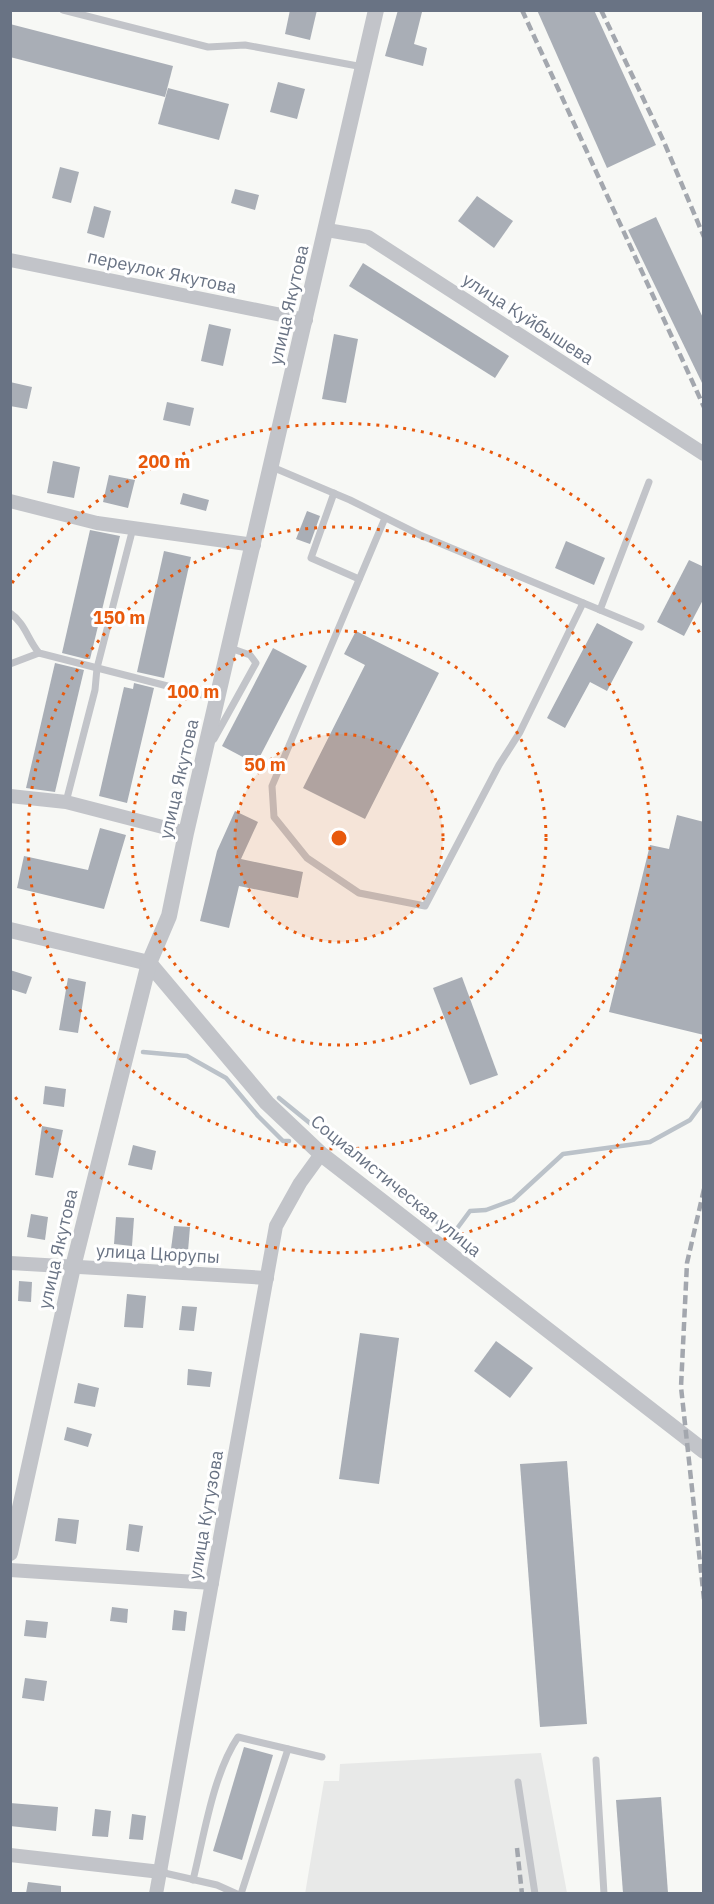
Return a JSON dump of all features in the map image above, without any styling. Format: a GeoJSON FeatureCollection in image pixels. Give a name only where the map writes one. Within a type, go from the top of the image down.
{"type":"FeatureCollection","features":[{"type":"Feature","properties":{"kind":"street","name":"улица Якутова"},"geometry":{"type":"LineString","coordinates":[[10,1553],[73,1267],[149,963],[169,916],[186,832],[327,230],[376,10]]}},
{"type":"Feature","properties":{"kind":"street","name":"улица Куйбышева"},"geometry":{"type":"LineString","coordinates":[[327,230],[368,237],[704,454]]}},
{"type":"Feature","properties":{"kind":"street","name":"переулок Якутова"},"geometry":{"type":"LineString","coordinates":[[10,260],[306,320]]}},
{"type":"Feature","properties":{"kind":"street"},"geometry":{"type":"LineString","coordinates":[[10,501],[98,523],[254,545]]}},
{"type":"Feature","properties":{"kind":"street"},"geometry":{"type":"LineString","coordinates":[[10,796],[66,802],[186,832]]}},
{"type":"Feature","properties":{"kind":"street"},"geometry":{"type":"LineString","coordinates":[[10,930],[149,963]]}},
{"type":"Feature","properties":{"kind":"street","name":"Социалистическая улица"},"geometry":{"type":"LineString","coordinates":[[149,963],[267,1103],[321,1154],[704,1451]]}},
{"type":"Feature","properties":{"kind":"street","name":"улица Кутузова"},"geometry":{"type":"LineString","coordinates":[[156,1893],[276,1226],[300,1183],[321,1154]]}},
{"type":"Feature","properties":{"kind":"street","name":"улица Цюрупы"},"geometry":{"type":"LineString","coordinates":[[10,1263],[267,1278]]}},
{"type":"Feature","properties":{"kind":"street"},"geometry":{"type":"LineString","coordinates":[[10,1570],[212,1583]]}},
{"type":"Feature","properties":{"kind":"street"},"geometry":{"type":"LineString","coordinates":[[10,1854],[160,1872]]}},
{"type":"Feature","properties":{"kind":"lane"},"geometry":{"type":"LineString","coordinates":[[63,10],[208,47],[245,45],[363,67]]}},
{"type":"Feature","properties":{"kind":"lane"},"geometry":{"type":"LineString","coordinates":[[272,467],[334,493],[420,535],[640,627]]}},
{"type":"Feature","properties":{"kind":"lane"},"geometry":{"type":"LineString","coordinates":[[600,610],[649,482]]}},
{"type":"Feature","properties":{"kind":"lane"},"geometry":{"type":"LineString","coordinates":[[334,493],[311,558],[359,579]]}},
{"type":"Feature","properties":{"kind":"lane"},"geometry":{"type":"LineString","coordinates":[[385,518],[272,786],[274,817],[307,858],[359,892],[424,906],[499,765],[520,732],[583,603]]}},
{"type":"Feature","properties":{"kind":"lane"},"geometry":{"type":"LineString","coordinates":[[66,802],[95,690],[96,668],[133,528]]}},
{"type":"Feature","properties":{"kind":"lane"},"geometry":{"type":"LineString","coordinates":[[10,613],[21,622],[30,642],[39,652],[218,699]]}},
{"type":"Feature","properties":{"kind":"lane"},"geometry":{"type":"LineString","coordinates":[[204,758],[256,663],[250,655],[230,648]]}},
{"type":"Feature","properties":{"kind":"lane"},"geometry":{"type":"LineString","coordinates":[[10,664],[39,652]]}},
{"type":"Feature","properties":{"kind":"lane"},"geometry":{"type":"LineString","coordinates":[[193,1880],[216,1787],[229,1750],[238,1737],[322,1757]]}},
{"type":"Feature","properties":{"kind":"lane"},"geometry":{"type":"LineString","coordinates":[[160,1872],[239,1893],[288,1749]]}},
{"type":"Feature","properties":{"kind":"lane"},"geometry":{"type":"LineString","coordinates":[[596,1760],[604,1893]]}},
{"type":"Feature","properties":{"kind":"lane"},"geometry":{"type":"LineString","coordinates":[[518,1782],[535,1893]]}},
{"type":"Feature","properties":{"kind":"shaded area"},"geometry":{"type":"Polygon","coordinates":[[[541,1753],[567,1893],[305,1894],[324,1781],[339,1781],[340,1764],[541,1753]]]}},
{"type":"Feature","properties":{"kind":"building"},"geometry":{"type":"Polygon","coordinates":[[[290,10],[317,10],[310,40],[285,34],[290,10]]]}},
{"type":"Feature","properties":{"kind":"building"},"geometry":{"type":"Polygon","coordinates":[[[398,10],[422,12],[414,44],[427,48],[423,66],[385,56],[398,10]]]}},
{"type":"Feature","properties":{"kind":"building"},"geometry":{"type":"Polygon","coordinates":[[[537,10],[594,10],[656,145],[607,168],[537,10]]]}},
{"type":"Feature","properties":{"kind":"building"},"geometry":{"type":"Polygon","coordinates":[[[10,24],[173,66],[165,97],[10,57],[10,24]]]}},
{"type":"Feature","properties":{"kind":"building"},"geometry":{"type":"Polygon","coordinates":[[[278,82],[305,89],[297,119],[270,112],[278,82]]]}},
{"type":"Feature","properties":{"kind":"building"},"geometry":{"type":"Polygon","coordinates":[[[168,88],[229,104],[219,140],[158,124],[168,88]]]}},
{"type":"Feature","properties":{"kind":"building"},"geometry":{"type":"Polygon","coordinates":[[[60,167],[79,172],[71,203],[52,198],[60,167]]]}},
{"type":"Feature","properties":{"kind":"building"},"geometry":{"type":"Polygon","coordinates":[[[235,189],[259,195],[255,210],[231,203],[235,189]]]}},
{"type":"Feature","properties":{"kind":"building"},"geometry":{"type":"Polygon","coordinates":[[[477,196],[513,221],[494,248],[458,221],[477,196]]]}},
{"type":"Feature","properties":{"kind":"building"},"geometry":{"type":"Polygon","coordinates":[[[94,206],[111,211],[104,238],[87,233],[94,206]]]}},
{"type":"Feature","properties":{"kind":"building"},"geometry":{"type":"Polygon","coordinates":[[[656,217],[704,320],[704,387],[628,230],[656,217]]]}},
{"type":"Feature","properties":{"kind":"building"},"geometry":{"type":"Polygon","coordinates":[[[363,263],[509,356],[495,378],[349,286],[363,263]]]}},
{"type":"Feature","properties":{"kind":"building"},"geometry":{"type":"Polygon","coordinates":[[[209,324],[231,329],[223,366],[201,361],[209,324]]]}},
{"type":"Feature","properties":{"kind":"building"},"geometry":{"type":"Polygon","coordinates":[[[334,334],[358,339],[346,403],[322,399],[334,334]]]}},
{"type":"Feature","properties":{"kind":"building"},"geometry":{"type":"Polygon","coordinates":[[[10,382],[32,387],[27,409],[10,406],[10,382]]]}},
{"type":"Feature","properties":{"kind":"building"},"geometry":{"type":"Polygon","coordinates":[[[167,402],[194,408],[190,426],[163,420],[167,402]]]}},
{"type":"Feature","properties":{"kind":"building"},"geometry":{"type":"Polygon","coordinates":[[[53,461],[80,467],[74,498],[47,493],[53,461]]]}},
{"type":"Feature","properties":{"kind":"building"},"geometry":{"type":"Polygon","coordinates":[[[109,475],[135,480],[128,508],[103,502],[109,475]]]}},
{"type":"Feature","properties":{"kind":"building"},"geometry":{"type":"Polygon","coordinates":[[[183,493],[209,500],[206,511],[180,504],[183,493]]]}},
{"type":"Feature","properties":{"kind":"building"},"geometry":{"type":"Polygon","coordinates":[[[307,511],[320,516],[310,544],[296,539],[307,511]]]}},
{"type":"Feature","properties":{"kind":"building"},"geometry":{"type":"Polygon","coordinates":[[[90,530],[120,536],[90,659],[86,659],[62,653],[90,530]]]}},
{"type":"Feature","properties":{"kind":"building"},"geometry":{"type":"Polygon","coordinates":[[[566,541],[605,558],[594,585],[555,568],[566,541]]]}},
{"type":"Feature","properties":{"kind":"building"},"geometry":{"type":"Polygon","coordinates":[[[164,551],[191,557],[164,678],[137,672],[164,551]]]}},
{"type":"Feature","properties":{"kind":"building"},"geometry":{"type":"Polygon","coordinates":[[[689,560],[704,567],[704,598],[684,636],[657,622],[689,560]]]}},
{"type":"Feature","properties":{"kind":"building"},"geometry":{"type":"Polygon","coordinates":[[[597,623],[633,642],[607,691],[590,682],[565,728],[547,718],[597,623]]]}},
{"type":"Feature","properties":{"kind":"building"},"geometry":{"type":"Polygon","coordinates":[[[356,631],[439,673],[365,819],[303,788],[365,665],[344,654],[356,631]]]}},
{"type":"Feature","properties":{"kind":"building"},"geometry":{"type":"Polygon","coordinates":[[[273,648],[307,666],[256,764],[222,746],[273,648]]]}},
{"type":"Feature","properties":{"kind":"building"},"geometry":{"type":"Polygon","coordinates":[[[55,663],[84,670],[55,792],[26,788],[55,663]]]}},
{"type":"Feature","properties":{"kind":"building"},"geometry":{"type":"Polygon","coordinates":[[[134,683],[154,688],[127,803],[99,796],[124,687],[133,689],[134,683]]]}},
{"type":"Feature","properties":{"kind":"building"},"geometry":{"type":"Polygon","coordinates":[[[235,811],[258,822],[241,859],[303,872],[298,898],[239,886],[229,928],[200,921],[217,851],[235,811]]]}},
{"type":"Feature","properties":{"kind":"building"},"geometry":{"type":"Polygon","coordinates":[[[677,815],[704,822],[704,1035],[609,1012],[650,845],[669,849],[677,815]]]}},
{"type":"Feature","properties":{"kind":"building"},"geometry":{"type":"Polygon","coordinates":[[[100,828],[126,835],[104,909],[17,888],[24,856],[88,870],[100,828]]]}},
{"type":"Feature","properties":{"kind":"building"},"geometry":{"type":"Polygon","coordinates":[[[10,970],[32,977],[26,994],[10,989],[10,970]]]}},
{"type":"Feature","properties":{"kind":"building"},"geometry":{"type":"Polygon","coordinates":[[[462,977],[498,1075],[470,1085],[433,988],[462,977]]]}},
{"type":"Feature","properties":{"kind":"building"},"geometry":{"type":"Polygon","coordinates":[[[68,978],[86,982],[78,1033],[59,1030],[68,978]]]}},
{"type":"Feature","properties":{"kind":"building"},"geometry":{"type":"Polygon","coordinates":[[[45,1086],[66,1089],[64,1107],[43,1104],[45,1086]]]}},
{"type":"Feature","properties":{"kind":"building"},"geometry":{"type":"Polygon","coordinates":[[[42,1126],[63,1130],[53,1178],[35,1175],[42,1126]]]}},
{"type":"Feature","properties":{"kind":"building"},"geometry":{"type":"Polygon","coordinates":[[[133,1145],[156,1151],[152,1170],[128,1165],[133,1145]]]}},
{"type":"Feature","properties":{"kind":"building"},"geometry":{"type":"Polygon","coordinates":[[[31,1214],[48,1217],[45,1240],[27,1237],[31,1214]]]}},
{"type":"Feature","properties":{"kind":"building"},"geometry":{"type":"Polygon","coordinates":[[[116,1217],[134,1218],[132,1246],[114,1244],[116,1217]]]}},
{"type":"Feature","properties":{"kind":"building"},"geometry":{"type":"Polygon","coordinates":[[[174,1226],[190,1227],[188,1251],[171,1249],[174,1226]]]}},
{"type":"Feature","properties":{"kind":"building"},"geometry":{"type":"Polygon","coordinates":[[[19,1281],[32,1282],[31,1302],[18,1301],[19,1281]]]}},
{"type":"Feature","properties":{"kind":"building"},"geometry":{"type":"Polygon","coordinates":[[[127,1294],[146,1296],[143,1328],[124,1327],[127,1294]]]}},
{"type":"Feature","properties":{"kind":"building"},"geometry":{"type":"Polygon","coordinates":[[[182,1306],[197,1307],[194,1331],[179,1330],[182,1306]]]}},
{"type":"Feature","properties":{"kind":"building"},"geometry":{"type":"Polygon","coordinates":[[[360,1333],[399,1338],[379,1484],[339,1479],[360,1333]]]}},
{"type":"Feature","properties":{"kind":"building"},"geometry":{"type":"Polygon","coordinates":[[[496,1341],[533,1368],[510,1398],[474,1371],[496,1341]]]}},
{"type":"Feature","properties":{"kind":"building"},"geometry":{"type":"Polygon","coordinates":[[[188,1369],[212,1372],[210,1387],[187,1385],[188,1369]]]}},
{"type":"Feature","properties":{"kind":"building"},"geometry":{"type":"Polygon","coordinates":[[[78,1383],[99,1388],[95,1407],[74,1403],[78,1383]]]}},
{"type":"Feature","properties":{"kind":"building"},"geometry":{"type":"Polygon","coordinates":[[[67,1427],[92,1434],[88,1447],[64,1440],[67,1427]]]}},
{"type":"Feature","properties":{"kind":"building"},"geometry":{"type":"Polygon","coordinates":[[[567,1461],[587,1724],[540,1727],[520,1464],[567,1461]]]}},
{"type":"Feature","properties":{"kind":"building"},"geometry":{"type":"Polygon","coordinates":[[[58,1518],[79,1520],[76,1544],[55,1541],[58,1518]]]}},
{"type":"Feature","properties":{"kind":"building"},"geometry":{"type":"Polygon","coordinates":[[[129,1524],[143,1526],[139,1552],[126,1550],[129,1524]]]}},
{"type":"Feature","properties":{"kind":"building"},"geometry":{"type":"Polygon","coordinates":[[[112,1607],[128,1609],[127,1623],[110,1621],[112,1607]]]}},
{"type":"Feature","properties":{"kind":"building"},"geometry":{"type":"Polygon","coordinates":[[[174,1610],[187,1612],[185,1631],[172,1630],[174,1610]]]}},
{"type":"Feature","properties":{"kind":"building"},"geometry":{"type":"Polygon","coordinates":[[[26,1620],[48,1622],[46,1638],[24,1636],[26,1620]]]}},
{"type":"Feature","properties":{"kind":"building"},"geometry":{"type":"Polygon","coordinates":[[[25,1678],[47,1681],[44,1701],[22,1698],[25,1678]]]}},
{"type":"Feature","properties":{"kind":"building"},"geometry":{"type":"Polygon","coordinates":[[[244,1747],[273,1755],[242,1860],[213,1851],[244,1747]]]}},
{"type":"Feature","properties":{"kind":"building"},"geometry":{"type":"Polygon","coordinates":[[[661,1797],[668,1893],[623,1893],[616,1800],[661,1797]]]}},
{"type":"Feature","properties":{"kind":"building"},"geometry":{"type":"Polygon","coordinates":[[[10,1803],[58,1807],[56,1831],[10,1826],[10,1803]]]}},
{"type":"Feature","properties":{"kind":"building"},"geometry":{"type":"Polygon","coordinates":[[[95,1809],[111,1811],[108,1837],[92,1836],[95,1809]]]}},
{"type":"Feature","properties":{"kind":"building"},"geometry":{"type":"Polygon","coordinates":[[[132,1814],[146,1816],[143,1840],[129,1839],[132,1814]]]}},
{"type":"Feature","properties":{"kind":"building"},"geometry":{"type":"Polygon","coordinates":[[[28,1882],[61,1886],[61,1893],[26,1893],[28,1882]]]}},
{"type":"Feature","properties":{"kind":"waterway"},"geometry":{"type":"LineString","coordinates":[[143,1052],[187,1056],[226,1078],[258,1116],[283,1141],[289,1141]]}},
{"type":"Feature","properties":{"kind":"waterway"},"geometry":{"type":"LineString","coordinates":[[279,1098],[453,1234],[470,1211],[486,1210],[513,1200],[563,1154],[650,1142],[690,1120],[704,1101]]}},
{"type":"Feature","properties":{"kind":"railway"},"geometry":{"type":"LineString","coordinates":[[522,10],[704,407]]}},
{"type":"Feature","properties":{"kind":"railway"},"geometry":{"type":"LineString","coordinates":[[601,10],[664,142],[704,237]]}},
{"type":"Feature","properties":{"kind":"railway"},"geometry":{"type":"LineString","coordinates":[[704,1189],[687,1263],[681,1387],[704,1599]]}},
{"type":"Feature","properties":{"kind":"railway"},"geometry":{"type":"LineString","coordinates":[[517,1848],[522,1894]]}}]}
